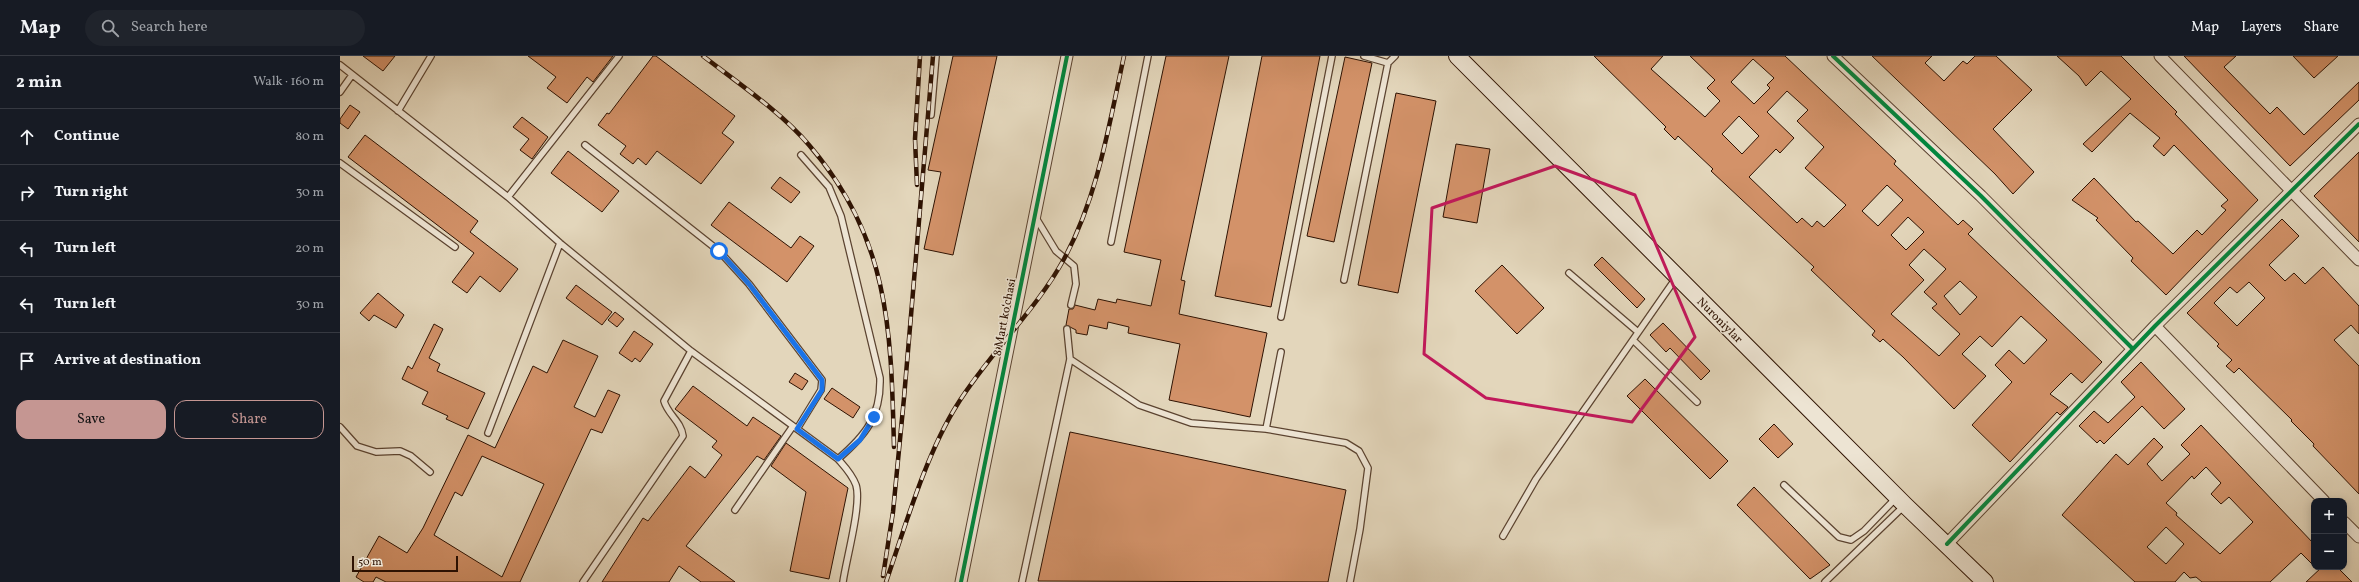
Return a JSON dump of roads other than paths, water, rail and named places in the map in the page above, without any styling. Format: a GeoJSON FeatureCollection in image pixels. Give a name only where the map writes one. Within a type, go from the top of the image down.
{"type":"FeatureCollection","features":[{"type":"Feature","properties":{"kind":"main road","name":"Nuroniylar"},"geometry":{"type":"LineString","coordinates":[[1457,56],[1901,501],[1985,582]]}},
{"type":"Feature","properties":{"kind":"street","name":"8 Mart koʻchasi"},"geometry":{"type":"LineString","coordinates":[[961,582],[1067,56]]}},
{"type":"Feature","properties":{"kind":"street"},"geometry":{"type":"LineString","coordinates":[[1833,56],[1981,196],[2133,349]]}},
{"type":"Feature","properties":{"kind":"street"},"geometry":{"type":"LineString","coordinates":[[2160,56],[2359,260]]}},
{"type":"Feature","properties":{"kind":"street"},"geometry":{"type":"LineString","coordinates":[[1947,544],[2154,326],[2359,124]]}},
{"type":"Feature","properties":{"kind":"street"},"geometry":{"type":"LineString","coordinates":[[2154,326],[2321,498]]}},
{"type":"Feature","properties":{"kind":"street"},"geometry":{"type":"LineString","coordinates":[[2347,525],[2359,537]]}},
{"type":"Feature","properties":{"kind":"lane"},"geometry":{"type":"LineString","coordinates":[[398,111],[432,56]]}},
{"type":"Feature","properties":{"kind":"lane"},"geometry":{"type":"LineString","coordinates":[[508,197],[619,56]]}},
{"type":"Feature","properties":{"kind":"lane"},"geometry":{"type":"LineString","coordinates":[[931,115],[936,56]]}},
{"type":"Feature","properties":{"kind":"lane"},"geometry":{"type":"LineString","coordinates":[[1111,242],[1148,56]]}},
{"type":"Feature","properties":{"kind":"lane"},"geometry":{"type":"LineString","coordinates":[[1281,317],[1332,56]]}},
{"type":"Feature","properties":{"kind":"lane"},"geometry":{"type":"LineString","coordinates":[[1364,56],[1388,63]]}},
{"type":"Feature","properties":{"kind":"lane"},"geometry":{"type":"LineString","coordinates":[[1344,280],[1388,63],[1395,56]]}},
{"type":"Feature","properties":{"kind":"lane"},"geometry":{"type":"LineString","coordinates":[[340,65],[508,197],[560,243],[691,351],[838,459],[851,473],[856,492],[857,504],[842,582]]}},
{"type":"Feature","properties":{"kind":"lane"},"geometry":{"type":"LineString","coordinates":[[340,92],[352,74]]}},
{"type":"Feature","properties":{"kind":"lane"},"geometry":{"type":"LineString","coordinates":[[585,144],[719,251],[749,284],[822,380],[822,390],[735,510]]}},
{"type":"Feature","properties":{"kind":"lane"},"geometry":{"type":"LineString","coordinates":[[801,155],[829,187],[841,216],[880,378],[881,393],[874,417],[868,430],[860,440],[838,459]]}},
{"type":"Feature","properties":{"kind":"lane"},"geometry":{"type":"LineString","coordinates":[[340,163],[455,247]]}},
{"type":"Feature","properties":{"kind":"lane"},"geometry":{"type":"LineString","coordinates":[[1034,216],[1056,251],[1074,266],[1076,284],[1071,304]]}},
{"type":"Feature","properties":{"kind":"lane"},"geometry":{"type":"LineString","coordinates":[[488,433],[560,243]]}},
{"type":"Feature","properties":{"kind":"lane"},"geometry":{"type":"LineString","coordinates":[[1569,273],[1638,332]]}},
{"type":"Feature","properties":{"kind":"lane"},"geometry":{"type":"LineString","coordinates":[[1503,536],[1536,478],[1677,276]]}},
{"type":"Feature","properties":{"kind":"lane"},"geometry":{"type":"LineString","coordinates":[[1022,582],[1070,359],[1067,329]]}},
{"type":"Feature","properties":{"kind":"lane"},"geometry":{"type":"LineString","coordinates":[[1633,340],[1697,402]]}},
{"type":"Feature","properties":{"kind":"lane"},"geometry":{"type":"LineString","coordinates":[[583,582],[683,436],[682,426],[667,410],[664,400],[691,351]]}},
{"type":"Feature","properties":{"kind":"lane"},"geometry":{"type":"LineString","coordinates":[[1266,429],[1281,352]]}},
{"type":"Feature","properties":{"kind":"lane"},"geometry":{"type":"LineString","coordinates":[[1070,359],[1139,404],[1191,423],[1266,429],[1346,443],[1359,451],[1368,468],[1360,529],[1350,582]]}},
{"type":"Feature","properties":{"kind":"lane"},"geometry":{"type":"LineString","coordinates":[[340,427],[357,446],[376,452],[400,451],[412,456],[430,472]]}},
{"type":"Feature","properties":{"kind":"lane"},"geometry":{"type":"LineString","coordinates":[[1784,485],[1839,537],[1851,540],[1901,501]]}},
{"type":"Feature","properties":{"kind":"lane"},"geometry":{"type":"LineString","coordinates":[[1825,582],[1901,501]]}},
{"type":"Feature","properties":{"kind":"railway"},"geometry":{"type":"LineString","coordinates":[[703,56],[759,98],[798,133],[836,180],[856,215],[871,251],[881,287],[891,364],[894,447]]}},
{"type":"Feature","properties":{"kind":"railway"},"geometry":{"type":"LineString","coordinates":[[917,185],[915,139],[920,56]]}},
{"type":"Feature","properties":{"kind":"railway"},"geometry":{"type":"LineString","coordinates":[[883,576],[893,512],[904,398],[933,56]]}},
{"type":"Feature","properties":{"kind":"railway"},"geometry":{"type":"LineString","coordinates":[[886,582],[917,491],[946,424],[969,386],[1053,278],[1076,235],[1086,210],[1101,160],[1124,56]]}}]}
